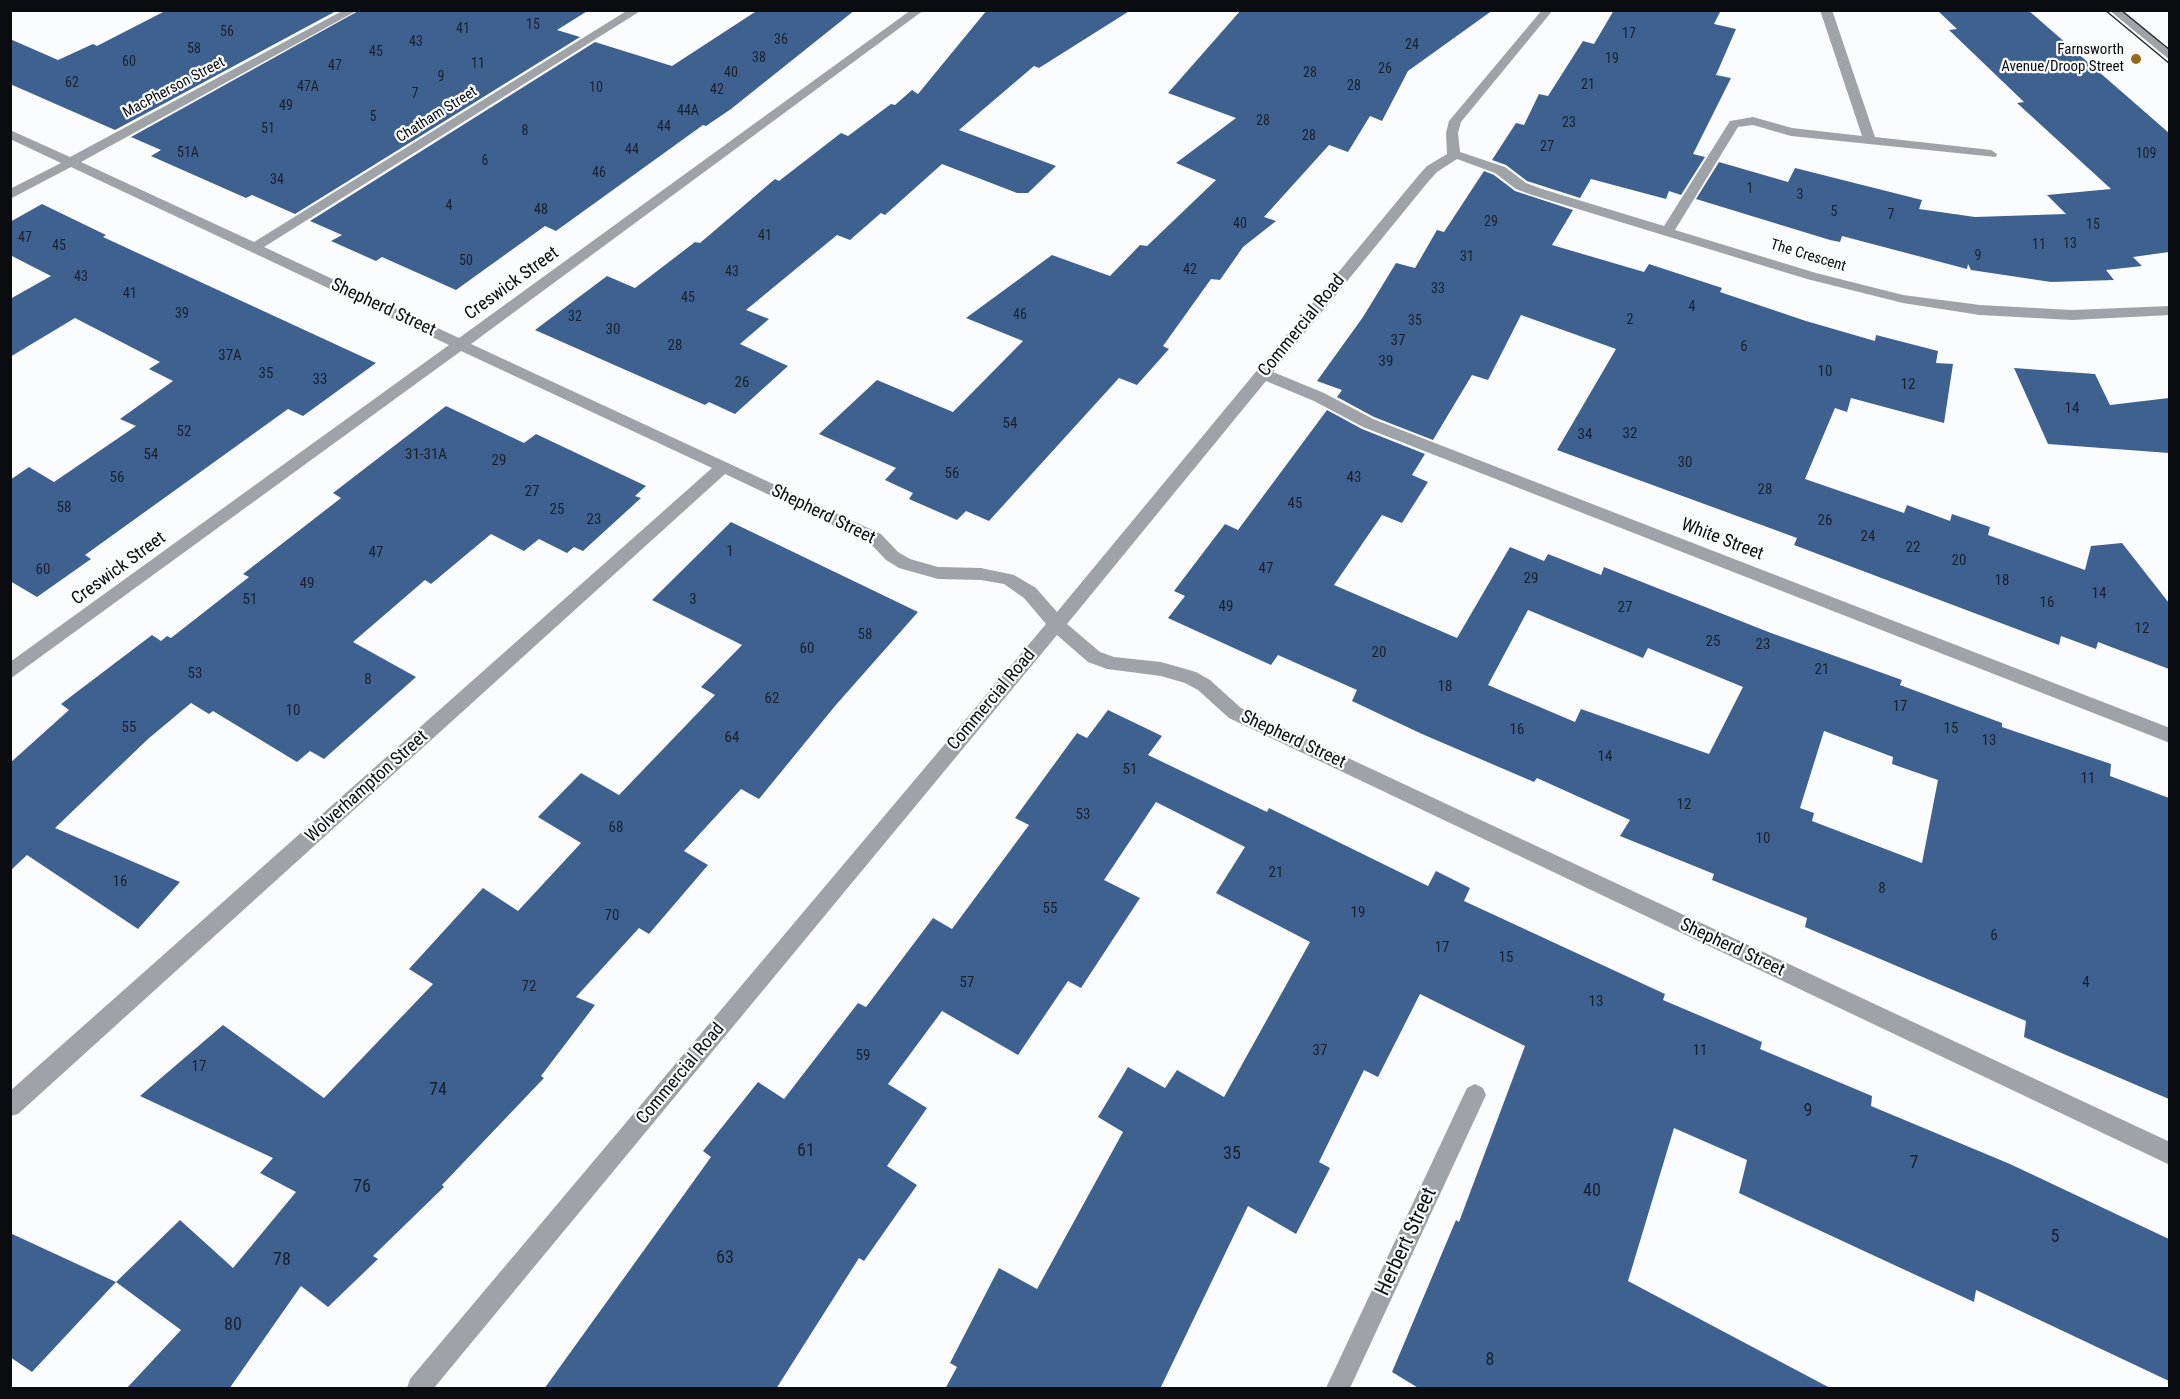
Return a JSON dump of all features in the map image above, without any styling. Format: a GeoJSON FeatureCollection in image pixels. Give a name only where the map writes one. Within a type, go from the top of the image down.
{"type":"FeatureCollection","features":[{"type":"Feature","properties":{"kind":"street","name":"MacPherson Street"},"geometry":{"type":"LineString","coordinates":[[10,195],[353,10]]}},
{"type":"Feature","properties":{"kind":"street","name":"Chatham Street"},"geometry":{"type":"LineString","coordinates":[[254,248],[637,10]]}},
{"type":"Feature","properties":{"kind":"street","name":"Creswick Street"},"geometry":{"type":"LineString","coordinates":[[10,672],[919,10]]}},
{"type":"Feature","properties":{"kind":"street"},"geometry":{"type":"LineString","coordinates":[[1454,154],[1452,133],[1455,121],[1548,10]]}},
{"type":"Feature","properties":{"kind":"street"},"geometry":{"type":"LineString","coordinates":[[1826,10],[1870,141]]}},
{"type":"Feature","properties":{"kind":"street"},"geometry":{"type":"LineString","coordinates":[[2116,12],[2133,10]]}},
{"type":"Feature","properties":{"kind":"street"},"geometry":{"type":"LineString","coordinates":[[2116,12],[2169,57]]}},
{"type":"Feature","properties":{"kind":"street"},"geometry":{"type":"LineString","coordinates":[[2157,46],[2169,38]]}},
{"type":"Feature","properties":{"kind":"street"},"geometry":{"type":"LineString","coordinates":[[1668,231],[1734,124],[1753,122],[1791,132],[1991,154]]}},
{"type":"Feature","properties":{"kind":"street","name":"Shepherd Street"},"geometry":{"type":"LineString","coordinates":[[10,134],[875,538],[892,556],[914,568],[938,573],[989,575],[1008,579],[1030,593],[1075,644],[1105,662],[1161,669],[1190,677],[1204,685],[1235,713],[2169,1154]]}},
{"type":"Feature","properties":{"kind":"street","name":"The Crescent"},"geometry":{"type":"LineString","coordinates":[[1454,154],[1500,170],[1529,190],[1841,284],[1928,304],[1980,310],[2072,315],[2169,310]]}},
{"type":"Feature","properties":{"kind":"street","name":"Commercial Road"},"geometry":{"type":"LineString","coordinates":[[419,1389],[1423,179],[1454,154]]}},
{"type":"Feature","properties":{"kind":"street","name":"White Street"},"geometry":{"type":"LineString","coordinates":[[1263,374],[1319,397],[1368,423],[2169,735]]}},
{"type":"Feature","properties":{"kind":"street","name":"Wolverhampton Street"},"geometry":{"type":"LineString","coordinates":[[10,1106],[723,468]]}},
{"type":"Feature","properties":{"kind":"street","name":"Herbert Street"},"geometry":{"type":"LineString","coordinates":[[1338,1389],[1475,1095]]}},
{"type":"Feature","properties":{"kind":"building"},"geometry":{"type":"Polygon","coordinates":[[[167,10],[338,10],[115,130],[10,84],[10,39],[58,60],[93,44],[97,46],[167,10]]]}},
{"type":"Feature","properties":{"kind":"building"},"geometry":{"type":"Polygon","coordinates":[[[360,10],[589,10],[557,30],[580,37],[295,214],[252,195],[246,198],[151,156],[161,150],[131,137],[360,10]]]}},
{"type":"Feature","properties":{"kind":"building"},"geometry":{"type":"Polygon","coordinates":[[[758,10],[855,10],[731,109],[706,126],[703,125],[556,231],[545,226],[456,290],[382,257],[376,261],[331,241],[342,235],[310,221],[595,42],[672,66],[758,10]]]}},
{"type":"Feature","properties":{"kind":"building"},"geometry":{"type":"Polygon","coordinates":[[[987,10],[1131,10],[1039,68],[1034,66],[959,130],[1056,166],[1028,193],[1017,193],[942,164],[885,215],[881,213],[850,240],[837,235],[746,310],[769,319],[740,344],[788,366],[735,414],[709,402],[705,405],[535,330],[607,276],[635,288],[695,242],[700,243],[775,179],[779,181],[841,133],[848,136],[891,104],[895,105],[912,90],[918,94],[987,10]]]}},
{"type":"Feature","properties":{"kind":"building"},"geometry":{"type":"Polygon","coordinates":[[[1241,10],[1493,10],[1408,71],[1382,121],[1370,116],[1348,152],[1329,145],[1264,217],[1276,221],[1243,247],[1220,280],[1211,279],[1163,346],[1169,349],[1137,385],[1119,378],[989,521],[966,511],[957,520],[909,499],[913,493],[885,480],[896,468],[819,434],[877,380],[953,412],[1023,341],[966,318],[1052,255],[1110,276],[1140,245],[1147,246],[1216,180],[1176,163],[1236,118],[1168,93],[1241,10]]]}},
{"type":"Feature","properties":{"kind":"building"},"geometry":{"type":"Polygon","coordinates":[[[1614,10],[1721,10],[1714,24],[1736,29],[1716,75],[1731,78],[1693,154],[1705,157],[1681,195],[1669,191],[1666,199],[1591,179],[1580,198],[1527,181],[1506,165],[1492,160],[1516,123],[1524,125],[1539,94],[1548,96],[1583,41],[1594,44],[1614,10]]]}},
{"type":"Feature","properties":{"kind":"building"},"geometry":{"type":"Polygon","coordinates":[[[1937,10],[2028,10],[2169,133],[2169,252],[2133,257],[2142,266],[2106,270],[2114,280],[2051,282],[1971,270],[1968,264],[1967,269],[1842,236],[1840,242],[1830,240],[1696,199],[1719,162],[1788,182],[1795,168],[1922,200],[1919,209],[1975,217],[2066,214],[2047,195],[2111,189],[2017,103],[2024,102],[1949,30],[1957,29],[1937,10]]]}},
{"type":"Feature","properties":{"kind":"building"},"geometry":{"type":"Polygon","coordinates":[[[1484,171],[1494,175],[1515,191],[1573,210],[1552,245],[1644,272],[1649,264],[1722,288],[1720,292],[1806,321],[1875,341],[1876,335],[1938,351],[1936,363],[1953,364],[1944,423],[1851,398],[1847,412],[1835,408],[1805,479],[1904,513],[1907,505],[1950,521],[1952,514],[1990,527],[1988,535],[2085,570],[2091,546],[2122,543],[2169,603],[2169,669],[2098,642],[2096,649],[2061,636],[2059,645],[1794,545],[1797,538],[1557,450],[1616,349],[1521,315],[1488,380],[1472,375],[1433,440],[1374,417],[1337,397],[1342,390],[1317,381],[1363,317],[1396,263],[1415,268],[1437,230],[1444,232],[1484,171]]]}},
{"type":"Feature","properties":{"kind":"building"},"geometry":{"type":"Polygon","coordinates":[[[42,204],[106,235],[103,237],[376,363],[303,416],[288,409],[85,555],[91,559],[37,597],[10,581],[10,480],[29,467],[54,482],[136,426],[120,419],[173,381],[149,369],[160,362],[75,318],[10,357],[10,299],[51,276],[10,255],[10,222],[42,204]]]}},
{"type":"Feature","properties":{"kind":"building"},"geometry":{"type":"Polygon","coordinates":[[[2014,368],[2095,374],[2110,405],[2169,398],[2169,453],[2048,444],[2014,368]]]}},
{"type":"Feature","properties":{"kind":"building"},"geometry":{"type":"Polygon","coordinates":[[[446,406],[524,443],[536,434],[646,486],[635,496],[641,498],[583,551],[574,547],[567,553],[539,539],[524,551],[491,534],[431,584],[425,580],[353,642],[416,677],[324,759],[310,751],[297,762],[213,711],[209,714],[191,703],[148,739],[55,828],[180,882],[138,929],[27,855],[10,871],[10,763],[69,710],[61,704],[152,635],[161,641],[167,636],[171,638],[249,577],[243,574],[341,498],[333,493],[446,406]]]}},
{"type":"Feature","properties":{"kind":"building"},"geometry":{"type":"Polygon","coordinates":[[[1327,410],[1362,429],[1425,454],[1412,475],[1428,482],[1402,523],[1382,515],[1334,585],[1457,638],[1510,547],[1544,561],[1548,554],[1601,575],[1604,567],[1771,633],[1902,680],[1900,685],[2002,723],[2002,727],[2111,764],[2110,776],[2169,798],[2169,1099],[2024,1037],[2026,1021],[1805,927],[1807,918],[1712,880],[1714,874],[1620,836],[1630,820],[1537,778],[1534,782],[1422,734],[1352,701],[1357,690],[1278,655],[1271,665],[1168,618],[1185,596],[1174,591],[1225,524],[1238,530],[1327,410]],[[1528,610],[1488,685],[1575,722],[1581,709],[1709,754],[1743,687],[1648,648],[1643,658],[1528,610]],[[1824,731],[1800,808],[1814,813],[1812,821],[1922,863],[1938,780],[1892,764],[1893,757],[1824,731]]]}},
{"type":"Feature","properties":{"kind":"building"},"geometry":{"type":"Polygon","coordinates":[[[731,522],[918,612],[835,706],[759,799],[741,789],[684,851],[708,865],[649,934],[639,928],[576,997],[595,1005],[541,1076],[544,1078],[442,1185],[444,1187],[373,1256],[378,1259],[328,1307],[301,1286],[229,1389],[126,1389],[181,1330],[116,1282],[180,1220],[233,1268],[296,1192],[260,1173],[273,1158],[140,1096],[223,1025],[324,1098],[433,984],[409,969],[483,888],[518,911],[581,843],[538,817],[581,773],[619,795],[715,695],[701,687],[742,645],[652,600],[731,522]]]}},
{"type":"Feature","properties":{"kind":"building"},"geometry":{"type":"Polygon","coordinates":[[[1108,710],[1162,736],[1148,755],[1267,812],[1269,808],[1428,886],[1436,871],[1470,888],[1464,901],[1665,994],[1663,1000],[1762,1042],[1760,1049],[1872,1096],[1871,1106],[2010,1164],[2169,1239],[2169,1381],[1976,1290],[1974,1302],[1739,1193],[1747,1160],[1674,1128],[1628,1281],[1832,1389],[1420,1389],[1392,1372],[1456,1220],[1459,1222],[1525,1046],[1420,994],[1378,1077],[1364,1070],[1319,1162],[1330,1168],[1296,1234],[1248,1206],[1160,1389],[945,1389],[957,1367],[950,1363],[999,1268],[1037,1289],[1123,1132],[1098,1117],[1128,1067],[1165,1088],[1177,1070],[1224,1097],[1310,942],[1216,893],[1245,847],[1156,802],[1104,880],[1140,898],[1081,988],[1068,981],[1018,1055],[942,1011],[888,1084],[927,1108],[887,1166],[917,1185],[864,1261],[859,1258],[776,1389],[544,1389],[711,1157],[703,1151],[758,1082],[784,1099],[858,1003],[866,1007],[933,918],[952,929],[1029,825],[1015,818],[1077,733],[1087,738],[1108,710]]]}},
{"type":"Feature","properties":{"kind":"building"},"geometry":{"type":"Polygon","coordinates":[[[10,1233],[116,1282],[32,1372],[10,1357],[10,1233]]]}},
{"type":"Feature","properties":{"kind":"tram line"},"geometry":{"type":"LineString","coordinates":[[2105,10],[2170,64]]}},
{"type":"Feature","properties":{"kind":"tram line"},"geometry":{"type":"LineString","coordinates":[[2121,10],[2170,50]]}},
{"type":"Feature","properties":{"kind":"place","name":"Farnsworth Avenue/Droop Street"},"geometry":{"type":"Point","coordinates":[2136,59]}}]}
